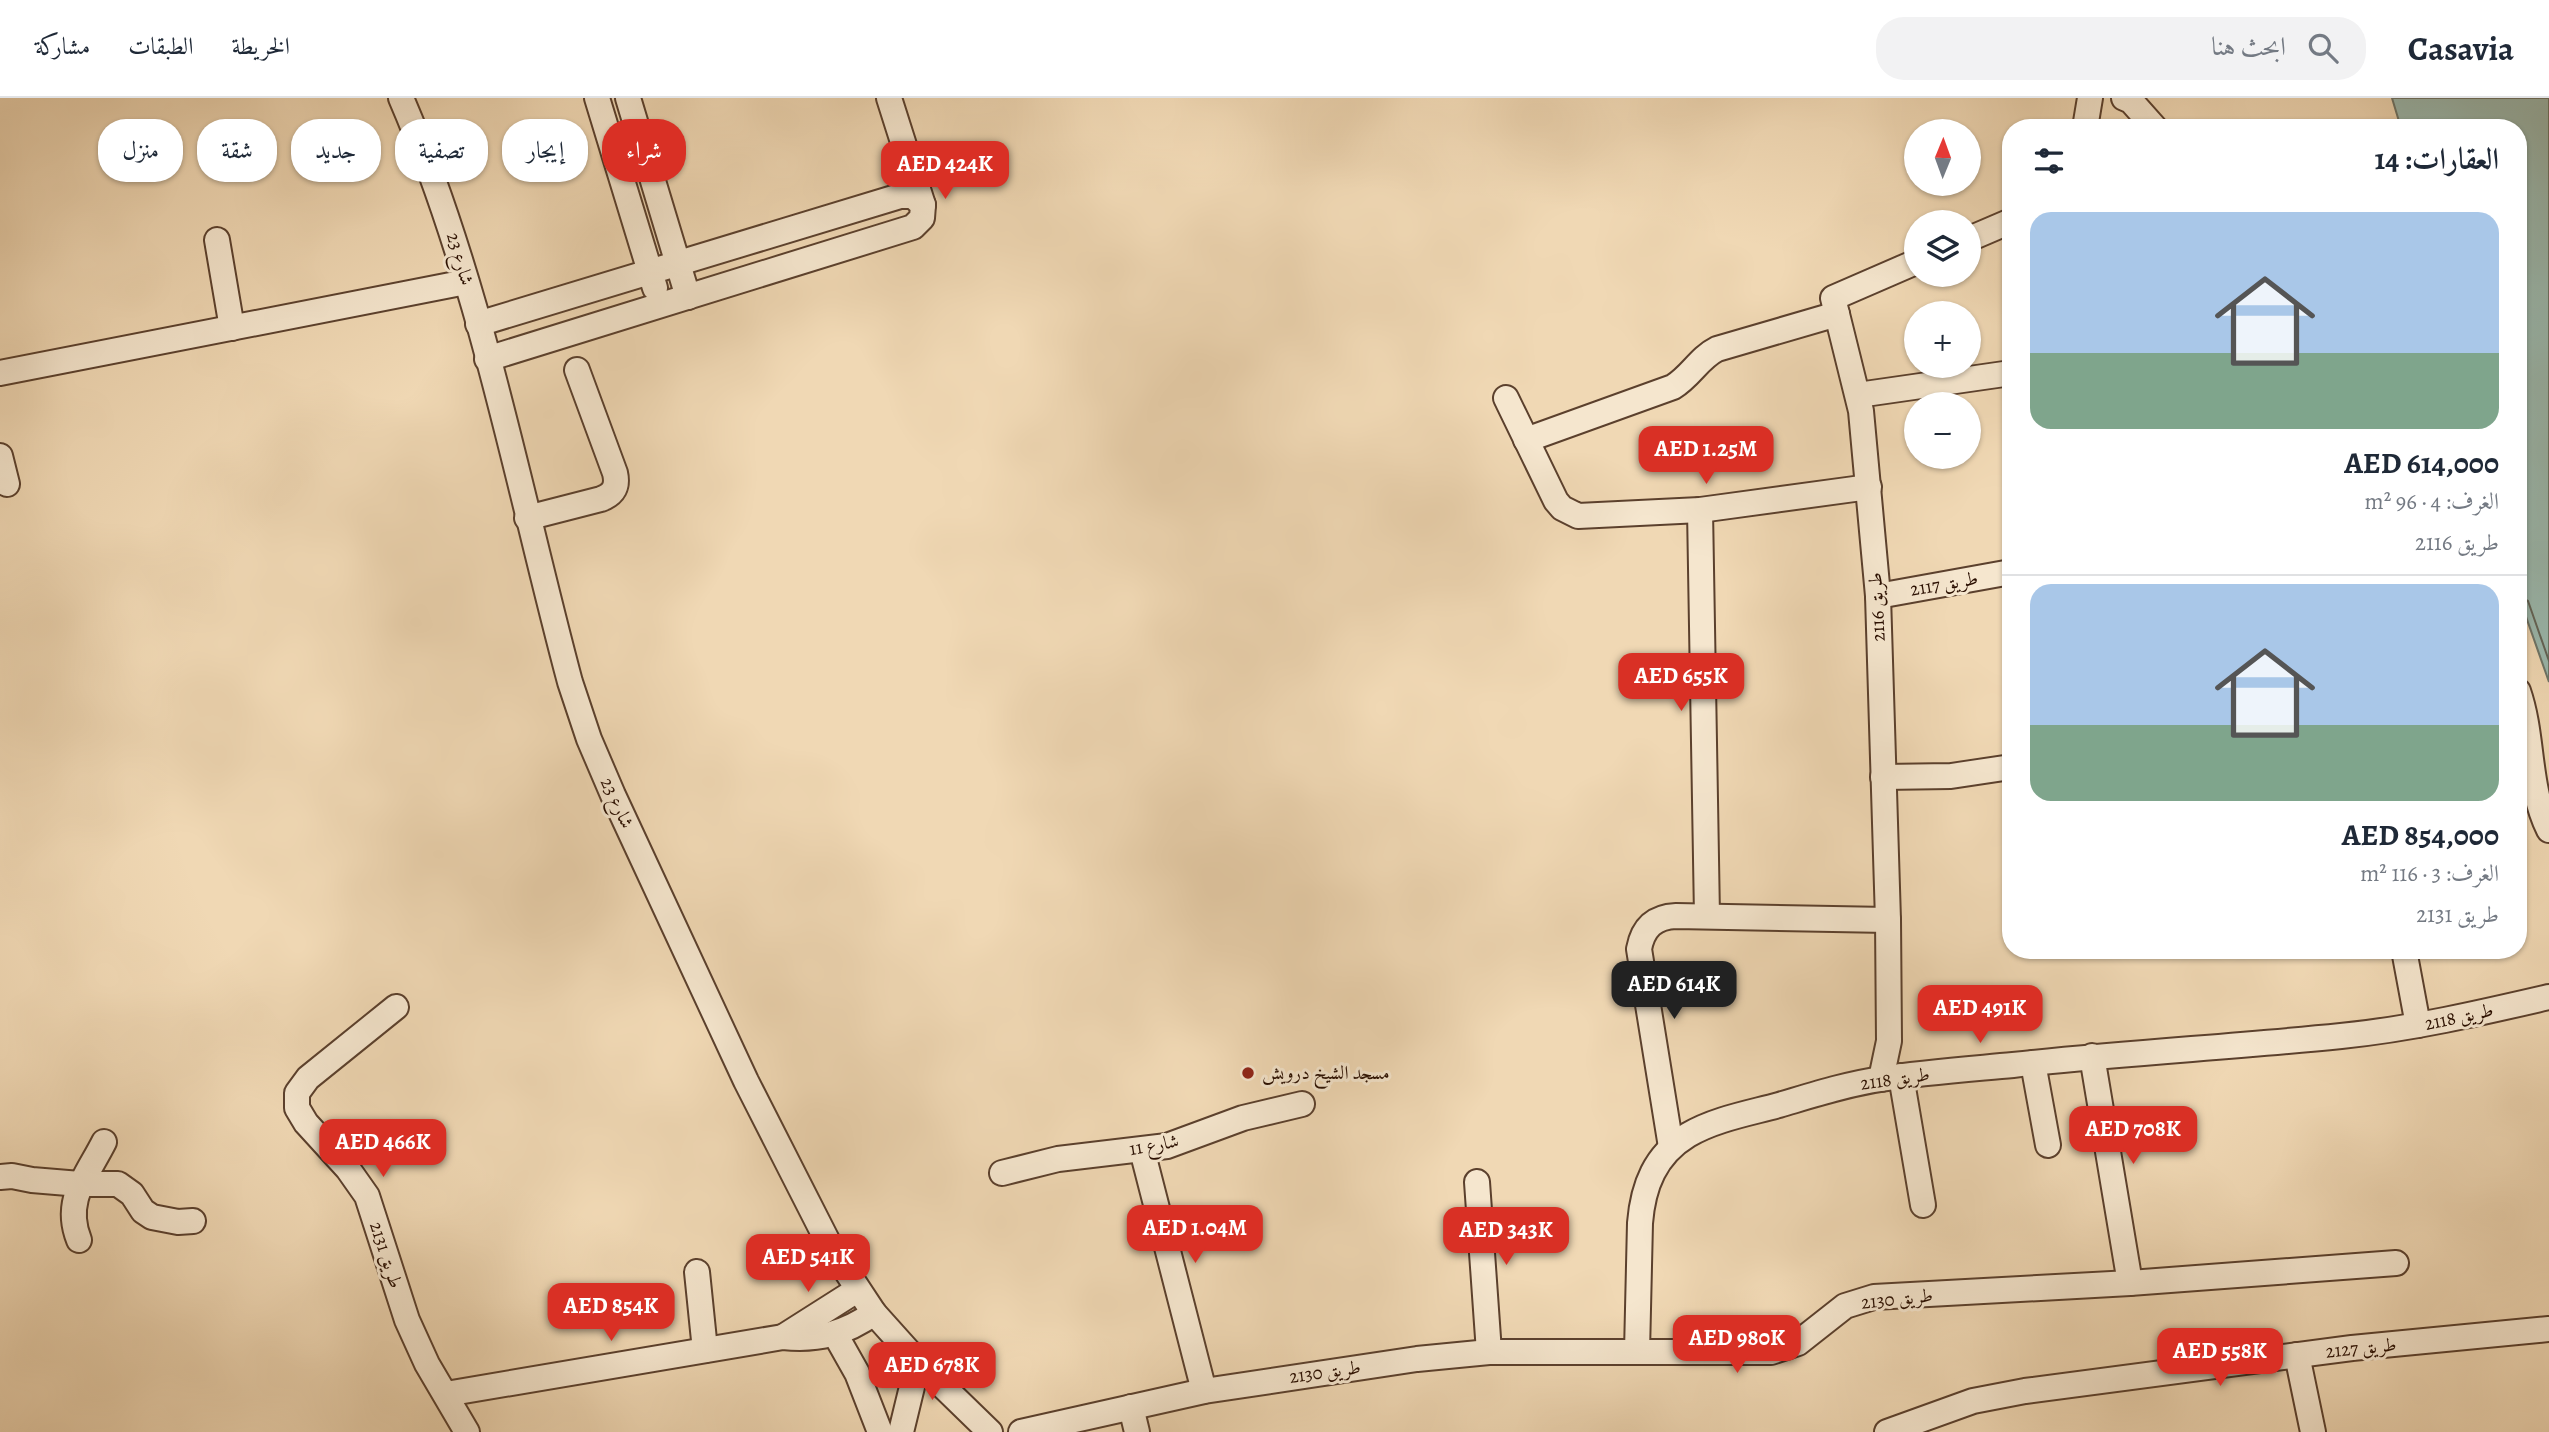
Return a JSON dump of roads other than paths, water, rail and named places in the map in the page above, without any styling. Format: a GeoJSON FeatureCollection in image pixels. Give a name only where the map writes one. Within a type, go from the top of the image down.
{"type":"FeatureCollection","features":[{"type":"Feature","properties":{"kind":"street","name":"شارع 23"},"geometry":{"type":"LineString","coordinates":[[401,98],[451,227],[570,682],[589,739],[613,795],[746,1081],[831,1248],[874,1313],[990,1432]]}},
{"type":"Feature","properties":{"kind":"street"},"geometry":{"type":"LineString","coordinates":[[597,98],[603,119]]}},
{"type":"Feature","properties":{"kind":"street"},"geometry":{"type":"LineString","coordinates":[[628,98],[634,119]]}},
{"type":"Feature","properties":{"kind":"street"},"geometry":{"type":"LineString","coordinates":[[487,359],[914,227],[922,218],[923,205],[889,98]]}},
{"type":"Feature","properties":{"kind":"street"},"geometry":{"type":"LineString","coordinates":[[2086,119],[2090,98]]}},
{"type":"Feature","properties":{"kind":"street"},"geometry":{"type":"LineString","coordinates":[[2124,98],[2131,101],[2147,119]]}},
{"type":"Feature","properties":{"kind":"street"},"geometry":{"type":"LineString","coordinates":[[623,182],[660,305]]}},
{"type":"Feature","properties":{"kind":"street"},"geometry":{"type":"LineString","coordinates":[[653,182],[688,297]]}},
{"type":"Feature","properties":{"kind":"street"},"geometry":{"type":"LineString","coordinates":[[478,324],[907,194],[919,199],[923,205]]}},
{"type":"Feature","properties":{"kind":"street"},"geometry":{"type":"LineString","coordinates":[[816,221],[825,255]]}},
{"type":"Feature","properties":{"kind":"street"},"geometry":{"type":"LineString","coordinates":[[1981,234],[2002,225]]}},
{"type":"Feature","properties":{"kind":"street"},"geometry":{"type":"LineString","coordinates":[[217,240],[232,328]]}},
{"type":"Feature","properties":{"kind":"street"},"geometry":{"type":"LineString","coordinates":[[1525,440],[1673,387],[1688,376],[1704,357],[1717,349],[1835,306],[1904,269]]}},
{"type":"Feature","properties":{"kind":"street"},"geometry":{"type":"LineString","coordinates":[[0,373],[466,282]]}},
{"type":"Feature","properties":{"kind":"street","name":"طريق 2116"},"geometry":{"type":"LineString","coordinates":[[1835,306],[1858,395],[1878,596],[1891,1078]]}},
{"type":"Feature","properties":{"kind":"street"},"geometry":{"type":"LineString","coordinates":[[527,518],[601,499],[609,496],[615,489],[615,473],[577,370]]}},
{"type":"Feature","properties":{"kind":"street"},"geometry":{"type":"LineString","coordinates":[[1858,395],[2002,374]]}},
{"type":"Feature","properties":{"kind":"street"},"geometry":{"type":"LineString","coordinates":[[1506,398],[1525,440],[1562,508],[1578,516],[1700,510],[1869,487]]}},
{"type":"Feature","properties":{"kind":"street"},"geometry":{"type":"LineString","coordinates":[[0,456],[7,484]]}},
{"type":"Feature","properties":{"kind":"street"},"geometry":{"type":"LineString","coordinates":[[1700,510],[1707,916]]}},
{"type":"Feature","properties":{"kind":"street","name":"طريق 2117"},"geometry":{"type":"LineString","coordinates":[[1878,596],[2002,574]]}},
{"type":"Feature","properties":{"kind":"street"},"geometry":{"type":"LineString","coordinates":[[2527,725],[2535,817]]}},
{"type":"Feature","properties":{"kind":"street"},"geometry":{"type":"LineString","coordinates":[[1883,776],[1951,776],[2002,768]]}},
{"type":"Feature","properties":{"kind":"street"},"geometry":{"type":"LineString","coordinates":[[1671,1147],[1641,960],[1641,938],[1655,920],[1665,916],[1707,916],[1888,920]]}},
{"type":"Feature","properties":{"kind":"street"},"geometry":{"type":"LineString","coordinates":[[2406,959],[2418,1026]]}},
{"type":"Feature","properties":{"kind":"street","name":"طريق 2118"},"geometry":{"type":"LineString","coordinates":[[1637,1352],[1642,1203],[1652,1173],[1671,1147],[1690,1134],[1712,1125],[1841,1087],[1891,1078],[2092,1056],[2342,1036],[2418,1026],[2549,997]]}},
{"type":"Feature","properties":{"kind":"street","name":"طريق 2131"},"geometry":{"type":"LineString","coordinates":[[396,1007],[308,1078],[297,1093],[297,1108],[306,1123],[348,1169],[367,1196],[407,1320],[427,1364],[467,1432]]}},
{"type":"Feature","properties":{"kind":"street"},"geometry":{"type":"LineString","coordinates":[[2092,1056],[2130,1283]]}},
{"type":"Feature","properties":{"kind":"street"},"geometry":{"type":"LineString","coordinates":[[2033,1063],[2048,1144]]}},
{"type":"Feature","properties":{"kind":"street"},"geometry":{"type":"LineString","coordinates":[[1891,1078],[1923,1205]]}},
{"type":"Feature","properties":{"kind":"street","name":"شارع 11"},"geometry":{"type":"LineString","coordinates":[[1002,1173],[1058,1159],[1167,1146],[1243,1118],[1302,1104]]}},
{"type":"Feature","properties":{"kind":"street"},"geometry":{"type":"LineString","coordinates":[[79,1240],[73,1225],[72,1209],[80,1184],[104,1142]]}},
{"type":"Feature","properties":{"kind":"street"},"geometry":{"type":"LineString","coordinates":[[1142,1150],[1204,1391]]}},
{"type":"Feature","properties":{"kind":"street"},"geometry":{"type":"LineString","coordinates":[[0,1177],[80,1184],[118,1184],[132,1194],[143,1211],[152,1217],[178,1222],[193,1221]]}},
{"type":"Feature","properties":{"kind":"street"},"geometry":{"type":"LineString","coordinates":[[1477,1182],[1489,1352]]}},
{"type":"Feature","properties":{"kind":"street","name":"طريق 2130"},"geometry":{"type":"LineString","coordinates":[[1021,1432],[1057,1428],[1204,1391],[1417,1359],[1489,1352],[1771,1352],[1798,1343],[1845,1306],[1874,1297],[2130,1283],[2396,1263]]}},
{"type":"Feature","properties":{"kind":"street"},"geometry":{"type":"LineString","coordinates":[[697,1272],[705,1350]]}},
{"type":"Feature","properties":{"kind":"street"},"geometry":{"type":"LineString","coordinates":[[783,1337],[857,1290]]}},
{"type":"Feature","properties":{"kind":"street"},"geometry":{"type":"LineString","coordinates":[[446,1394],[783,1337],[801,1339],[835,1334],[849,1329],[874,1313]]}},
{"type":"Feature","properties":{"kind":"street","name":"طريق 2127"},"geometry":{"type":"LineString","coordinates":[[1887,1432],[1973,1401],[2025,1391],[2298,1355],[2549,1329]]}},
{"type":"Feature","properties":{"kind":"street"},"geometry":{"type":"LineString","coordinates":[[835,1334],[857,1373],[880,1432]]}},
{"type":"Feature","properties":{"kind":"street"},"geometry":{"type":"LineString","coordinates":[[2298,1355],[2313,1432]]}},
{"type":"Feature","properties":{"kind":"street"},"geometry":{"type":"LineString","coordinates":[[901,1432],[919,1362]]}},
{"type":"Feature","properties":{"kind":"street"},"geometry":{"type":"LineString","coordinates":[[1132,1407],[1138,1432]]}},
{"type":"Feature","properties":{"kind":"water"},"geometry":{"type":"Polygon","coordinates":[[[2392,98],[2549,98],[2549,682],[2527,620],[2527,119],[2398,119],[2392,98]]]}},
{"type":"Feature","properties":{"kind":"place","name":"مسجد الشيخ درويش"},"geometry":{"type":"Point","coordinates":[1248,1073]}}]}
